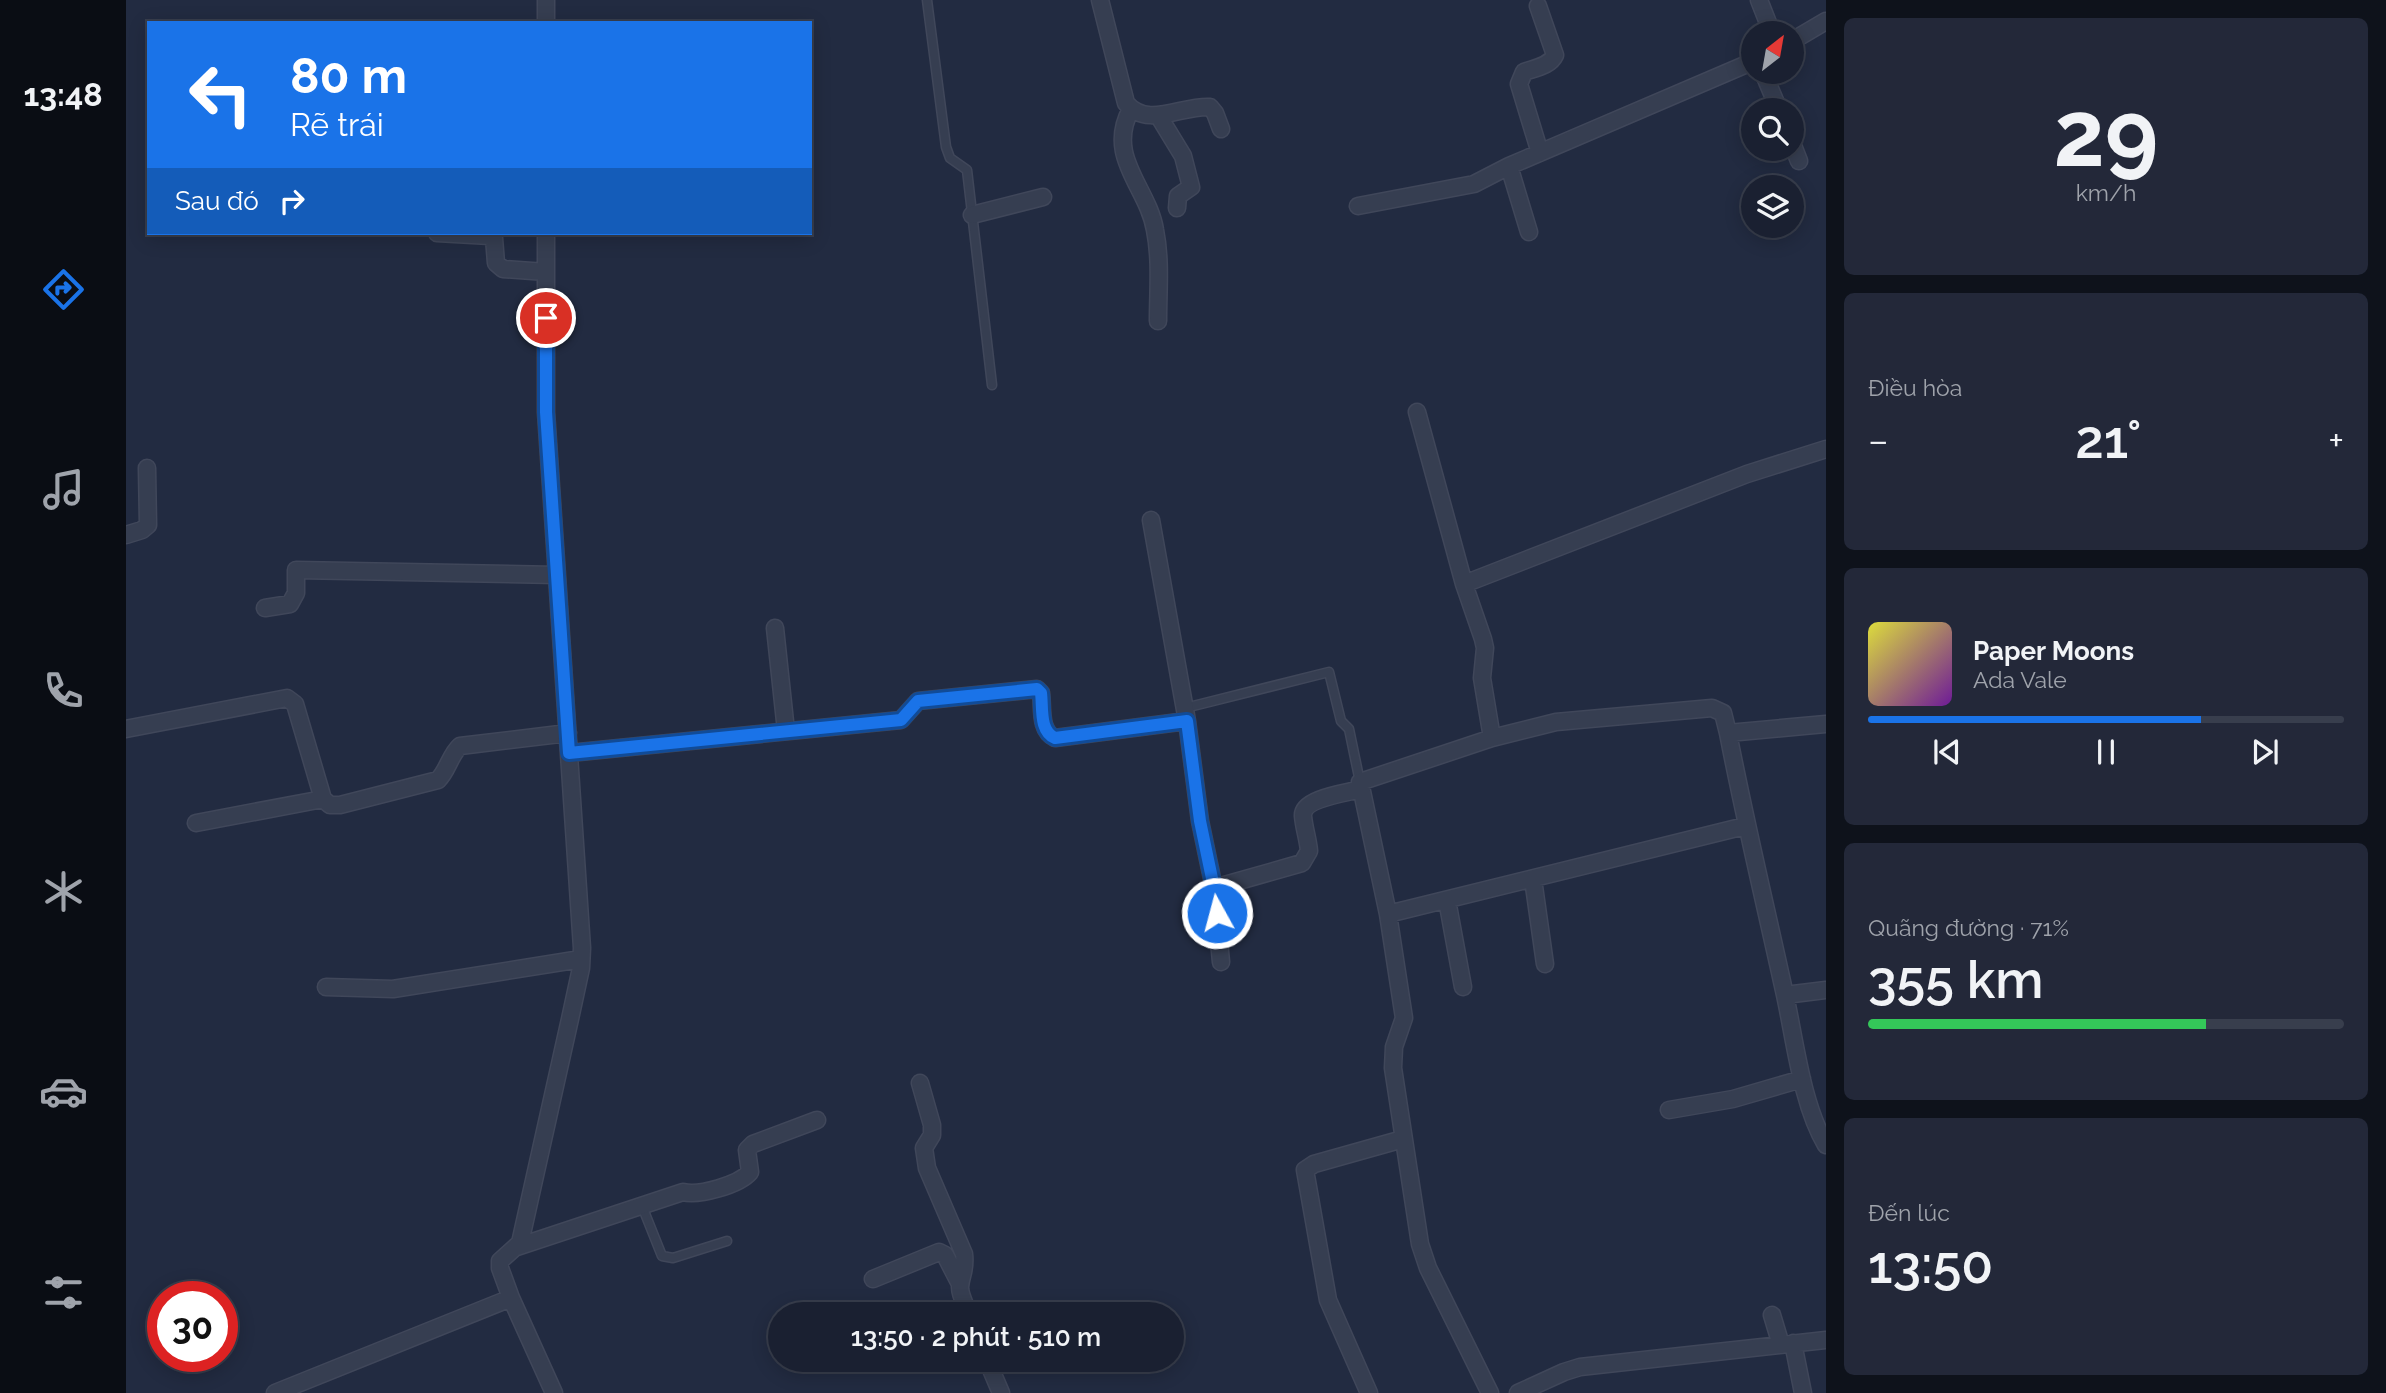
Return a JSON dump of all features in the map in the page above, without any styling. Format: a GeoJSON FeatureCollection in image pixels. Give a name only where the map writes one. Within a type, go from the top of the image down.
{"type":"FeatureCollection","features":[{"type":"Feature","properties":{"kind":"street"},"geometry":{"type":"LineString","coordinates":[[546,0],[546,21]]}},
{"type":"Feature","properties":{"kind":"street"},"geometry":{"type":"LineString","coordinates":[[1100,0],[1126,103],[1131,109],[1141,115],[1158,115],[1210,107],[1221,129]]}},
{"type":"Feature","properties":{"kind":"street"},"geometry":{"type":"LineString","coordinates":[[1759,0],[1767,21]]}},
{"type":"Feature","properties":{"kind":"street"},"geometry":{"type":"LineString","coordinates":[[1538,6],[1555,55],[1547,64],[1524,72],[1519,84],[1540,152]]}},
{"type":"Feature","properties":{"kind":"street"},"geometry":{"type":"LineString","coordinates":[[1804,34],[1826,21]]}},
{"type":"Feature","properties":{"kind":"street"},"geometry":{"type":"LineString","coordinates":[[1358,206],[1474,184],[1540,152],[1741,67]]}},
{"type":"Feature","properties":{"kind":"street"},"geometry":{"type":"LineString","coordinates":[[1131,109],[1125,120],[1124,158],[1155,228],[1159,258],[1158,321]]}},
{"type":"Feature","properties":{"kind":"street"},"geometry":{"type":"LineString","coordinates":[[1158,115],[1183,156],[1191,187],[1178,196],[1177,208]]}},
{"type":"Feature","properties":{"kind":"street"},"geometry":{"type":"LineString","coordinates":[[1509,166],[1529,232]]}},
{"type":"Feature","properties":{"kind":"street"},"geometry":{"type":"LineString","coordinates":[[972,215],[1043,197]]}},
{"type":"Feature","properties":{"kind":"street"},"geometry":{"type":"LineString","coordinates":[[472,235],[494,238],[496,263],[503,269],[546,272]]}},
{"type":"Feature","properties":{"kind":"street"},"geometry":{"type":"LineString","coordinates":[[517,1247],[570,1019],[581,959],[546,412],[546,235]]}},
{"type":"Feature","properties":{"kind":"street"},"geometry":{"type":"LineString","coordinates":[[1417,412],[1464,584],[1483,639],[1485,648],[1482,678],[1492,738]]}},
{"type":"Feature","properties":{"kind":"street"},"geometry":{"type":"LineString","coordinates":[[1464,584],[1747,474],[1826,449]]}},
{"type":"Feature","properties":{"kind":"street"},"geometry":{"type":"LineString","coordinates":[[126,535],[148,525],[147,468]]}},
{"type":"Feature","properties":{"kind":"street"},"geometry":{"type":"LineString","coordinates":[[1151,520],[1186,715],[1200,821],[1214,888],[1221,962]]}},
{"type":"Feature","properties":{"kind":"street"},"geometry":{"type":"LineString","coordinates":[[265,608],[290,604],[296,593],[296,570],[557,575]]}},
{"type":"Feature","properties":{"kind":"street"},"geometry":{"type":"LineString","coordinates":[[775,628],[786,732]]}},
{"type":"Feature","properties":{"kind":"street"},"geometry":{"type":"LineString","coordinates":[[569,753],[901,720],[918,701],[1037,689],[1041,693],[1045,730],[1049,736],[1055,738],[1186,715]]}},
{"type":"Feature","properties":{"kind":"street"},"geometry":{"type":"LineString","coordinates":[[126,729],[287,698],[295,704],[323,799],[330,804],[340,804],[438,780],[446,773],[455,750],[460,746],[568,733]]}},
{"type":"Feature","properties":{"kind":"street"},"geometry":{"type":"LineString","coordinates":[[1214,888],[1301,863],[1309,850],[1302,813],[1314,801],[1492,738],[1556,722],[1712,708],[1723,713],[1745,826],[1802,1079],[1826,1145]]}},
{"type":"Feature","properties":{"kind":"street"},"geometry":{"type":"LineString","coordinates":[[1728,733],[1826,724]]}},
{"type":"Feature","properties":{"kind":"street"},"geometry":{"type":"LineString","coordinates":[[1361,785],[1388,915],[1404,1018],[1394,1047],[1393,1068],[1420,1244],[1428,1268],[1490,1393]]}},
{"type":"Feature","properties":{"kind":"street"},"geometry":{"type":"LineString","coordinates":[[196,823],[323,799]]}},
{"type":"Feature","properties":{"kind":"street"},"geometry":{"type":"LineString","coordinates":[[1388,915],[1745,826]]}},
{"type":"Feature","properties":{"kind":"street"},"geometry":{"type":"LineString","coordinates":[[1533,879],[1545,964]]}},
{"type":"Feature","properties":{"kind":"street"},"geometry":{"type":"LineString","coordinates":[[1447,900],[1463,987]]}},
{"type":"Feature","properties":{"kind":"street"},"geometry":{"type":"LineString","coordinates":[[326,987],[393,989],[581,959]]}},
{"type":"Feature","properties":{"kind":"street"},"geometry":{"type":"LineString","coordinates":[[1785,995],[1826,990]]}},
{"type":"Feature","properties":{"kind":"street"},"geometry":{"type":"LineString","coordinates":[[1669,1110],[1733,1099],[1802,1079]]}},
{"type":"Feature","properties":{"kind":"street"},"geometry":{"type":"LineString","coordinates":[[920,1083],[932,1125],[932,1135],[923,1149],[927,1168],[964,1254],[966,1268],[960,1284]]}},
{"type":"Feature","properties":{"kind":"street"},"geometry":{"type":"LineString","coordinates":[[554,1393],[511,1298],[500,1268],[503,1257],[517,1247],[683,1192],[698,1194],[741,1180],[750,1172],[747,1150],[753,1144],[817,1120]]}},
{"type":"Feature","properties":{"kind":"street"},"geometry":{"type":"LineString","coordinates":[[1369,1393],[1328,1300],[1305,1170],[1314,1164],[1403,1139]]}},
{"type":"Feature","properties":{"kind":"street"},"geometry":{"type":"LineString","coordinates":[[873,1279],[939,1252],[945,1255],[960,1284],[964,1302]]}},
{"type":"Feature","properties":{"kind":"street"},"geometry":{"type":"LineString","coordinates":[[275,1393],[511,1298]]}},
{"type":"Feature","properties":{"kind":"street"},"geometry":{"type":"LineString","coordinates":[[1772,1315],[1787,1344],[1803,1393]]}},
{"type":"Feature","properties":{"kind":"street"},"geometry":{"type":"LineString","coordinates":[[1529,1391],[1580,1367],[1826,1340]]}},
{"type":"Feature","properties":{"kind":"street"},"geometry":{"type":"LineString","coordinates":[[992,1372],[1001,1393]]}},
{"type":"Feature","properties":{"kind":"lane"},"geometry":{"type":"LineString","coordinates":[[927,0],[946,147],[950,158],[967,170],[992,385]]}},
{"type":"Feature","properties":{"kind":"lane"},"geometry":{"type":"LineString","coordinates":[[1186,715],[1329,672],[1341,721],[1349,729],[1361,785]]}},
{"type":"Feature","properties":{"kind":"lane"},"geometry":{"type":"LineString","coordinates":[[642,1206],[665,1258],[673,1258],[727,1241]]}},
{"type":"Feature","properties":{"kind":"route"},"geometry":{"type":"LineString","coordinates":[[546,318],[546,412],[569,753],[901,720],[918,701],[1037,689],[1041,693],[1045,730],[1049,736],[1055,738],[1187,721],[1200,821],[1217,913]]}}]}
